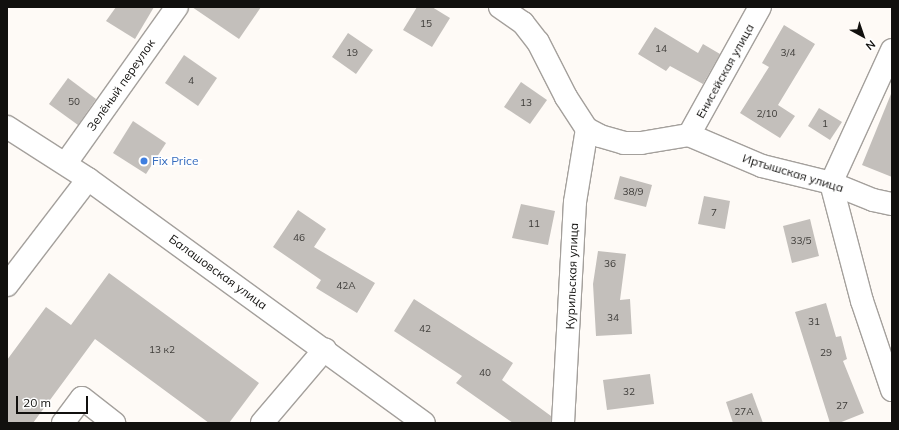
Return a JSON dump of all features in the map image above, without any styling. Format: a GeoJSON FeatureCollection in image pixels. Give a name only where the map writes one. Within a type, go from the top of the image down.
{"type":"FeatureCollection","features":[{"type":"Feature","properties":{"kind":"street"},"geometry":{"type":"LineString","coordinates":[[500,7],[523,23],[538,42],[566,97],[587,130],[624,143],[641,143],[689,135]]}},
{"type":"Feature","properties":{"kind":"street","name":"Енисейская улица"},"geometry":{"type":"LineString","coordinates":[[689,135],[760,7]]}},
{"type":"Feature","properties":{"kind":"street","name":"Зелёный переулок"},"geometry":{"type":"LineString","coordinates":[[66,164],[175,8]]}},
{"type":"Feature","properties":{"kind":"street"},"geometry":{"type":"LineString","coordinates":[[892,50],[831,183],[862,301],[892,390]]}},
{"type":"Feature","properties":{"kind":"street","name":"Балашовская улица"},"geometry":{"type":"LineString","coordinates":[[7,127],[88,179],[325,349],[424,423]]}},
{"type":"Feature","properties":{"kind":"street","name":"Курильская улица"},"geometry":{"type":"LineString","coordinates":[[563,423],[575,202],[587,130]]}},
{"type":"Feature","properties":{"kind":"street","name":"Иртышская улица"},"geometry":{"type":"LineString","coordinates":[[689,135],[762,166],[831,183],[873,200],[892,204]]}},
{"type":"Feature","properties":{"kind":"street"},"geometry":{"type":"LineString","coordinates":[[7,285],[88,179]]}},
{"type":"Feature","properties":{"kind":"street"},"geometry":{"type":"LineString","coordinates":[[262,423],[325,349]]}},
{"type":"Feature","properties":{"kind":"street"},"geometry":{"type":"LineString","coordinates":[[63,423],[82,398],[114,423]]}},
{"type":"Feature","properties":{"kind":"building"},"geometry":{"type":"Polygon","coordinates":[[[116,7],[154,7],[135,39],[106,21],[116,7]]]}},
{"type":"Feature","properties":{"kind":"building"},"geometry":{"type":"Polygon","coordinates":[[[192,7],[261,7],[239,39],[192,7]]]}},
{"type":"Feature","properties":{"kind":"building"},"geometry":{"type":"Polygon","coordinates":[[[417,7],[432,7],[450,18],[432,47],[403,30],[417,7]]]}},
{"type":"Feature","properties":{"kind":"building"},"geometry":{"type":"Polygon","coordinates":[[[784,25],[815,44],[778,105],[795,116],[780,138],[740,113],[769,67],[762,63],[784,25]]]}},
{"type":"Feature","properties":{"kind":"building"},"geometry":{"type":"Polygon","coordinates":[[[655,27],[698,53],[703,44],[720,54],[703,84],[670,66],[666,71],[638,54],[655,27]]]}},
{"type":"Feature","properties":{"kind":"building"},"geometry":{"type":"Polygon","coordinates":[[[348,33],[373,50],[356,74],[332,57],[348,33]]]}},
{"type":"Feature","properties":{"kind":"building"},"geometry":{"type":"Polygon","coordinates":[[[184,55],[217,78],[198,106],[165,83],[184,55]]]}},
{"type":"Feature","properties":{"kind":"building"},"geometry":{"type":"Polygon","coordinates":[[[68,78],[96,99],[78,125],[49,104],[68,78]]]}},
{"type":"Feature","properties":{"kind":"building"},"geometry":{"type":"Polygon","coordinates":[[[521,82],[547,100],[530,124],[504,107],[521,82]]]}},
{"type":"Feature","properties":{"kind":"building"},"geometry":{"type":"Polygon","coordinates":[[[892,94],[892,177],[862,165],[892,94]]]}},
{"type":"Feature","properties":{"kind":"building"},"geometry":{"type":"Polygon","coordinates":[[[819,108],[842,122],[830,140],[808,126],[819,108]]]}},
{"type":"Feature","properties":{"kind":"building"},"geometry":{"type":"Polygon","coordinates":[[[133,121],[166,143],[146,174],[113,153],[133,121]]]}},
{"type":"Feature","properties":{"kind":"building"},"geometry":{"type":"Polygon","coordinates":[[[620,176],[652,185],[646,207],[614,199],[620,176]]]}},
{"type":"Feature","properties":{"kind":"building"},"geometry":{"type":"Polygon","coordinates":[[[704,196],[730,201],[725,229],[698,224],[704,196]]]}},
{"type":"Feature","properties":{"kind":"building"},"geometry":{"type":"Polygon","coordinates":[[[521,204],[555,211],[548,245],[512,238],[521,204]]]}},
{"type":"Feature","properties":{"kind":"building"},"geometry":{"type":"Polygon","coordinates":[[[298,210],[326,229],[314,247],[375,283],[357,313],[316,288],[321,280],[273,247],[298,210]]]}},
{"type":"Feature","properties":{"kind":"building"},"geometry":{"type":"Polygon","coordinates":[[[810,219],[819,256],[792,263],[783,226],[810,219]]]}},
{"type":"Feature","properties":{"kind":"building"},"geometry":{"type":"Polygon","coordinates":[[[598,251],[626,254],[620,300],[630,299],[632,334],[596,336],[593,284],[598,251]]]}},
{"type":"Feature","properties":{"kind":"building"},"geometry":{"type":"Polygon","coordinates":[[[109,273],[259,383],[229,423],[209,423],[95,339],[33,423],[7,423],[7,360],[46,307],[71,325],[109,273]]]}},
{"type":"Feature","properties":{"kind":"building"},"geometry":{"type":"Polygon","coordinates":[[[414,299],[513,363],[502,380],[551,416],[551,423],[513,423],[456,383],[462,376],[394,331],[414,299]]]}},
{"type":"Feature","properties":{"kind":"building"},"geometry":{"type":"Polygon","coordinates":[[[826,303],[836,337],[841,336],[847,359],[843,361],[864,413],[839,423],[830,423],[795,312],[826,303]]]}},
{"type":"Feature","properties":{"kind":"building"},"geometry":{"type":"Polygon","coordinates":[[[650,374],[654,404],[607,410],[603,380],[650,374]]]}},
{"type":"Feature","properties":{"kind":"building"},"geometry":{"type":"Polygon","coordinates":[[[752,393],[763,423],[733,423],[726,402],[752,393]]]}},
{"type":"Feature","properties":{"kind":"place","name":"Fix Price"},"geometry":{"type":"Point","coordinates":[144,161]}}]}
